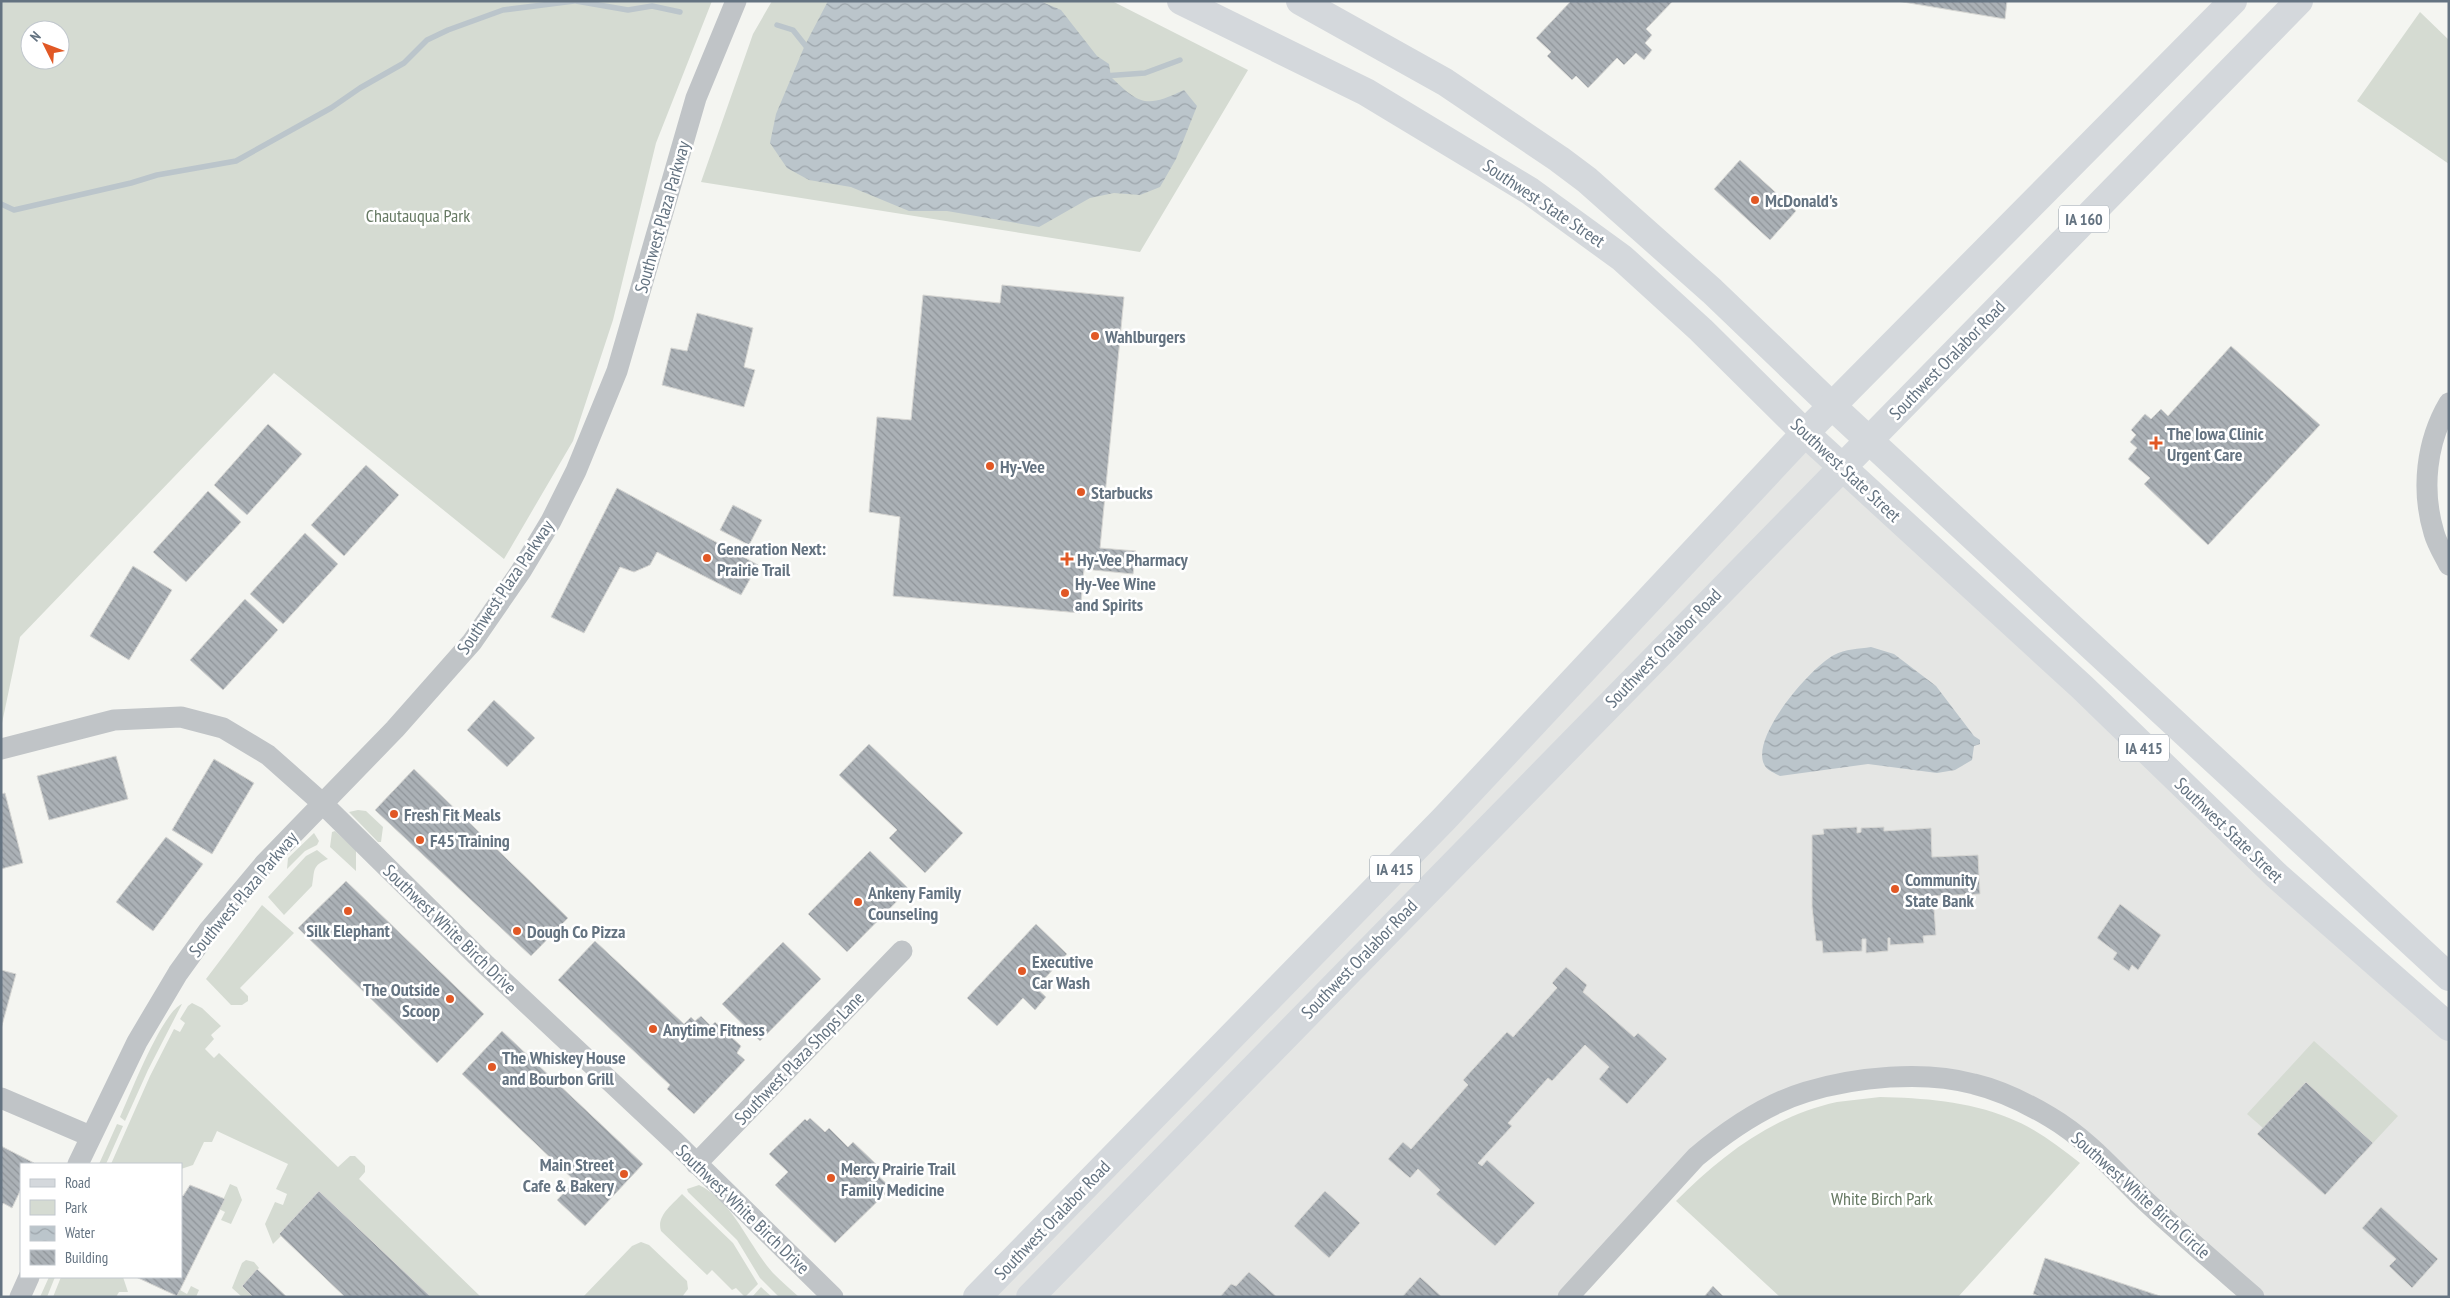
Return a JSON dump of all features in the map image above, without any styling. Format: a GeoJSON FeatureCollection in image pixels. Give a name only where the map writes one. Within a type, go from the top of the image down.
{"type":"FeatureCollection","features":[{"type":"Feature","properties":{"kind":"main road","name":"Southwest State Street"},"geometry":{"type":"LineString","coordinates":[[1181,1],[1366,92],[1487,163],[1530,191],[1622,258],[1701,330],[1841,467],[2082,687],[2276,875],[2449,1027]]}},
{"type":"Feature","properties":{"kind":"main road","name":"Southwest State Street"},"geometry":{"type":"LineString","coordinates":[[1300,1],[1444,82],[1566,164],[1712,291],[1832,406],[1870,439],[2449,977]]}},
{"type":"Feature","properties":{"kind":"main road","name":"Southwest Oralabor Road"},"geometry":{"type":"LineString","coordinates":[[976,1297],[1444,819],[1805,433],[2233,1]]}},
{"type":"Feature","properties":{"kind":"main road","name":"Southwest Oralabor Road"},"geometry":{"type":"LineString","coordinates":[[1030,1297],[2299,1]]}},
{"type":"Feature","properties":{"kind":"street","name":"Southwest Plaza Parkway"},"geometry":{"type":"LineString","coordinates":[[78,1163],[137,1042],[178,973],[209,930],[265,862],[395,729],[472,642],[521,572],[551,521],[580,464],[617,371],[696,98],[736,1]]}},
{"type":"Feature","properties":{"kind":"street"},"geometry":{"type":"LineString","coordinates":[[2449,402],[2437,429],[2430,452],[2426,488],[2434,534],[2449,565]]}},
{"type":"Feature","properties":{"kind":"street","name":"Southwest White Birch Drive"},"geometry":{"type":"LineString","coordinates":[[1,749],[114,720],[181,717],[223,728],[268,755],[322,803],[486,965],[833,1297]]}},
{"type":"Feature","properties":{"kind":"street","name":"Southwest Plaza Shops Lane"},"geometry":{"type":"LineString","coordinates":[[696,1164],[902,951]]}},
{"type":"Feature","properties":{"kind":"street","name":"Southwest White Birch Circle"},"geometry":{"type":"LineString","coordinates":[[1568,1297],[1696,1157],[1714,1142],[1760,1112],[1806,1092],[1854,1082],[1881,1078],[1937,1078],[1974,1084],[2050,1117],[2089,1144],[2140,1195],[2254,1297]]}},
{"type":"Feature","properties":{"kind":"street"},"geometry":{"type":"LineString","coordinates":[[1,1098],[90,1136]]}},
{"type":"Feature","properties":{"kind":"street"},"geometry":{"type":"LineString","coordinates":[[20,1297],[29,1278]]}},
{"type":"Feature","properties":{"kind":"shaded area"},"geometry":{"type":"Polygon","coordinates":[[[1805,433],[2449,1027],[2449,1297],[2254,1297],[2089,1144],[1975,1084],[1854,1082],[1735,1128],[1568,1297],[977,1297],[1805,433]]]}},
{"type":"Feature","properties":{"kind":"green space","name":"Chautauqua Park"},"geometry":{"type":"Polygon","coordinates":[[[1,1],[712,1],[656,143],[613,320],[573,441],[504,559],[274,373],[20,637],[1,728],[1,1]]]}},
{"type":"Feature","properties":{"kind":"green space"},"geometry":{"type":"Polygon","coordinates":[[[772,1],[1112,1],[1248,70],[1140,252],[701,182],[753,34],[772,1]]]}},
{"type":"Feature","properties":{"kind":"green space"},"geometry":{"type":"Polygon","coordinates":[[[2420,12],[2449,40],[2449,164],[2357,101],[2420,12]]]}},
{"type":"Feature","properties":{"kind":"green space"},"geometry":{"type":"Polygon","coordinates":[[[366,811],[383,827],[381,842],[378,842],[349,812],[366,811]]]}},
{"type":"Feature","properties":{"kind":"green space"},"geometry":{"type":"Polygon","coordinates":[[[335,831],[356,850],[356,871],[330,847],[332,832],[335,831]]]}},
{"type":"Feature","properties":{"kind":"green space"},"geometry":{"type":"Polygon","coordinates":[[[314,833],[319,841],[317,845],[305,851],[287,869],[288,858],[314,833]]]}},
{"type":"Feature","properties":{"kind":"green space"},"geometry":{"type":"Polygon","coordinates":[[[317,850],[328,859],[316,867],[312,886],[284,915],[268,897],[306,856],[317,850]]]}},
{"type":"Feature","properties":{"kind":"green space"},"geometry":{"type":"Polygon","coordinates":[[[262,905],[294,933],[240,988],[248,996],[248,1001],[242,1005],[231,1005],[206,979],[262,905]]]}},
{"type":"Feature","properties":{"kind":"green space"},"geometry":{"type":"Polygon","coordinates":[[[192,1003],[202,1008],[221,1026],[211,1035],[214,1039],[205,1049],[214,1058],[219,1053],[338,1167],[350,1156],[355,1156],[365,1166],[365,1172],[359,1179],[481,1297],[431,1297],[319,1191],[279,1234],[281,1236],[273,1244],[265,1224],[275,1202],[283,1205],[287,1194],[276,1189],[288,1164],[217,1131],[212,1142],[204,1142],[193,1165],[182,1169],[182,1163],[111,1163],[150,1076],[174,1029],[180,1032],[185,1023],[180,1019],[192,1003]]]}},
{"type":"Feature","properties":{"kind":"green space"},"geometry":{"type":"Polygon","coordinates":[[[182,1004],[148,1070],[125,1121],[120,1117],[147,1055],[165,1022],[174,1010],[182,1004]]]}},
{"type":"Feature","properties":{"kind":"green space"},"geometry":{"type":"Polygon","coordinates":[[[2314,1041],[2398,1116],[2373,1143],[2306,1082],[2263,1128],[2247,1114],[2314,1041]]]}},
{"type":"Feature","properties":{"kind":"green space","name":"White Birch Park"},"geometry":{"type":"Polygon","coordinates":[[[1880,1097],[1945,1101],[1993,1112],[2019,1122],[2037,1132],[2080,1163],[1958,1297],[1780,1297],[1676,1201],[1693,1184],[1730,1154],[1769,1128],[1813,1108],[1837,1102],[1880,1097]]]}},
{"type":"Feature","properties":{"kind":"green space"},"geometry":{"type":"Polygon","coordinates":[[[117,1124],[123,1126],[106,1163],[99,1163],[117,1124]]]}},
{"type":"Feature","properties":{"kind":"green space"},"geometry":{"type":"Polygon","coordinates":[[[230,1184],[237,1187],[242,1200],[231,1224],[221,1220],[225,1212],[219,1209],[230,1184]]]}},
{"type":"Feature","properties":{"kind":"green space"},"geometry":{"type":"Polygon","coordinates":[[[699,1185],[722,1202],[740,1225],[764,1262],[799,1297],[779,1297],[760,1278],[737,1240],[688,1192],[687,1189],[699,1185]]]}},
{"type":"Feature","properties":{"kind":"green space"},"geometry":{"type":"Polygon","coordinates":[[[682,1194],[733,1243],[758,1284],[745,1297],[736,1288],[732,1290],[712,1270],[707,1275],[661,1231],[660,1226],[663,1216],[682,1194]]]}},
{"type":"Feature","properties":{"kind":"green space"},"geometry":{"type":"Polygon","coordinates":[[[641,1242],[649,1245],[687,1281],[688,1289],[682,1297],[583,1297],[632,1246],[641,1242]]]}},
{"type":"Feature","properties":{"kind":"green space"},"geometry":{"type":"Polygon","coordinates":[[[246,1260],[254,1262],[259,1268],[242,1286],[253,1297],[242,1297],[232,1288],[242,1263],[246,1260]]]}},
{"type":"Feature","properties":{"kind":"green space"},"geometry":{"type":"Polygon","coordinates":[[[49,1278],[55,1278],[47,1297],[40,1297],[49,1278]]]}},
{"type":"Feature","properties":{"kind":"green space"},"geometry":{"type":"Polygon","coordinates":[[[61,1278],[123,1278],[128,1292],[119,1292],[116,1297],[53,1297],[61,1278]]]}},
{"type":"Feature","properties":{"kind":"green space"},"geometry":{"type":"Polygon","coordinates":[[[191,1286],[199,1290],[196,1297],[177,1297],[180,1290],[187,1294],[191,1286]]]}},
{"type":"Feature","properties":{"kind":"green space"},"geometry":{"type":"Polygon","coordinates":[[[761,1287],[772,1297],[752,1297],[761,1287]]]}},
{"type":"Feature","properties":{"kind":"water"},"geometry":{"type":"Polygon","coordinates":[[[828,1],[1040,1],[1061,10],[1097,56],[1109,64],[1111,77],[1129,93],[1144,101],[1152,101],[1161,100],[1184,90],[1197,106],[1176,159],[1160,187],[1140,195],[1114,193],[1090,198],[1039,227],[947,211],[909,211],[851,187],[809,180],[787,168],[770,143],[776,114],[805,45],[828,1]]]}},
{"type":"Feature","properties":{"kind":"water"},"geometry":{"type":"Polygon","coordinates":[[[1871,647],[1894,654],[1936,686],[1974,736],[1980,740],[1980,744],[1974,746],[1972,760],[1955,770],[1937,773],[1868,764],[1780,776],[1768,769],[1765,766],[1762,754],[1765,739],[1773,722],[1798,688],[1824,662],[1834,655],[1847,650],[1871,647]]]}},
{"type":"Feature","properties":{"kind":"building"},"geometry":{"type":"Polygon","coordinates":[[[1571,1],[1673,1],[1646,29],[1652,35],[1645,43],[1652,50],[1644,60],[1636,53],[1624,65],[1617,58],[1588,88],[1576,76],[1572,80],[1547,56],[1551,52],[1536,38],[1571,1]]]}},
{"type":"Feature","properties":{"kind":"building"},"geometry":{"type":"Polygon","coordinates":[[[1897,1],[2007,1],[2005,19],[1897,1]]]}},
{"type":"Feature","properties":{"kind":"building","name":"McDonald's"},"geometry":{"type":"Polygon","coordinates":[[[1740,160],[1796,211],[1770,240],[1714,189],[1740,160]]]}},
{"type":"Feature","properties":{"kind":"building","name":"Hy-Vee"},"geometry":{"type":"Polygon","coordinates":[[[1002,285],[1124,297],[1100,548],[1136,551],[1133,574],[1084,569],[1080,613],[893,596],[900,517],[869,512],[877,417],[911,420],[923,295],[1000,303],[1002,285]]]}},
{"type":"Feature","properties":{"kind":"building"},"geometry":{"type":"Polygon","coordinates":[[[697,313],[753,328],[744,367],[755,370],[744,407],[662,385],[671,348],[687,351],[697,313]]]}},
{"type":"Feature","properties":{"kind":"building"},"geometry":{"type":"Polygon","coordinates":[[[2231,346],[2320,425],[2208,545],[2144,484],[2150,478],[2128,459],[2137,448],[2130,442],[2136,435],[2131,430],[2145,414],[2151,419],[2161,409],[2168,416],[2231,346]]]}},
{"type":"Feature","properties":{"kind":"building"},"geometry":{"type":"Polygon","coordinates":[[[268,424],[302,454],[247,515],[214,485],[268,424]]]}},
{"type":"Feature","properties":{"kind":"building"},"geometry":{"type":"Polygon","coordinates":[[[366,465],[399,495],[344,556],[311,525],[366,465]]]}},
{"type":"Feature","properties":{"kind":"building","name":"Generation Next: Prairie Trail"},"geometry":{"type":"Polygon","coordinates":[[[617,488],[758,565],[741,595],[657,552],[650,565],[634,572],[620,567],[584,633],[551,617],[617,488]]]}},
{"type":"Feature","properties":{"kind":"building"},"geometry":{"type":"Polygon","coordinates":[[[208,491],[241,522],[186,582],[153,552],[208,491]]]}},
{"type":"Feature","properties":{"kind":"building"},"geometry":{"type":"Polygon","coordinates":[[[733,505],[762,520],[749,545],[720,530],[733,505]]]}},
{"type":"Feature","properties":{"kind":"building"},"geometry":{"type":"Polygon","coordinates":[[[305,533],[338,564],[283,624],[250,594],[305,533]]]}},
{"type":"Feature","properties":{"kind":"building"},"geometry":{"type":"Polygon","coordinates":[[[133,566],[172,590],[129,660],[90,636],[133,566]]]}},
{"type":"Feature","properties":{"kind":"building"},"geometry":{"type":"Polygon","coordinates":[[[245,599],[278,630],[223,690],[190,660],[245,599]]]}},
{"type":"Feature","properties":{"kind":"building"},"geometry":{"type":"Polygon","coordinates":[[[494,700],[535,738],[507,767],[467,730],[494,700]]]}},
{"type":"Feature","properties":{"kind":"building"},"geometry":{"type":"Polygon","coordinates":[[[869,744],[963,833],[925,873],[889,838],[897,830],[839,775],[869,744]]]}},
{"type":"Feature","properties":{"kind":"building"},"geometry":{"type":"Polygon","coordinates":[[[116,756],[128,799],[49,820],[37,776],[116,756]]]}},
{"type":"Feature","properties":{"kind":"building"},"geometry":{"type":"Polygon","coordinates":[[[214,759],[254,783],[212,854],[172,830],[214,759]]]}},
{"type":"Feature","properties":{"kind":"building"},"geometry":{"type":"Polygon","coordinates":[[[414,769],[568,918],[531,956],[375,810],[414,769]]]}},
{"type":"Feature","properties":{"kind":"building"},"geometry":{"type":"Polygon","coordinates":[[[5,793],[23,863],[1,869],[1,794],[5,793]]]}},
{"type":"Feature","properties":{"kind":"building","name":"Community State Bank"},"geometry":{"type":"Polygon","coordinates":[[[1857,827],[1857,833],[1861,832],[1861,828],[1884,827],[1884,831],[1931,828],[1932,857],[1978,855],[1980,894],[1933,896],[1936,935],[1923,936],[1924,943],[1890,945],[1890,938],[1888,938],[1888,951],[1866,953],[1866,939],[1862,939],[1862,951],[1823,953],[1822,941],[1816,941],[1812,907],[1812,835],[1824,834],[1823,829],[1857,827]]]}},
{"type":"Feature","properties":{"kind":"building"},"geometry":{"type":"Polygon","coordinates":[[[166,837],[203,864],[153,931],[116,902],[166,837]]]}},
{"type":"Feature","properties":{"kind":"building","name":"Ankeny Family Counseling"},"geometry":{"type":"Polygon","coordinates":[[[870,851],[909,889],[847,952],[808,914],[870,851]]]}},
{"type":"Feature","properties":{"kind":"building"},"geometry":{"type":"Polygon","coordinates":[[[346,881],[484,1014],[437,1063],[298,928],[346,881]]]}},
{"type":"Feature","properties":{"kind":"building"},"geometry":{"type":"Polygon","coordinates":[[[2120,904],[2161,935],[2138,970],[2132,965],[2129,971],[2113,959],[2117,953],[2097,938],[2120,904]]]}},
{"type":"Feature","properties":{"kind":"building","name":"Executive Car Wash"},"geometry":{"type":"Polygon","coordinates":[[[1036,924],[1067,954],[1036,988],[1046,997],[1035,1010],[1023,998],[997,1026],[967,998],[1036,924]]]}},
{"type":"Feature","properties":{"kind":"building"},"geometry":{"type":"Polygon","coordinates":[[[595,941],[684,1024],[691,1017],[695,1021],[701,1016],[711,1026],[715,1022],[741,1046],[737,1053],[745,1060],[694,1114],[667,1089],[670,1085],[558,980],[595,941]]]}},
{"type":"Feature","properties":{"kind":"building"},"geometry":{"type":"Polygon","coordinates":[[[783,942],[821,979],[760,1041],[722,1004],[783,942]]]}},
{"type":"Feature","properties":{"kind":"building"},"geometry":{"type":"Polygon","coordinates":[[[1566,967],[1587,985],[1583,992],[1634,1037],[1638,1033],[1667,1059],[1627,1104],[1599,1079],[1609,1067],[1585,1045],[1552,1081],[1548,1078],[1508,1123],[1512,1126],[1478,1163],[1482,1166],[1487,1160],[1535,1203],[1495,1246],[1436,1194],[1440,1190],[1418,1169],[1410,1178],[1388,1159],[1403,1142],[1411,1149],[1468,1085],[1463,1080],[1507,1032],[1513,1037],[1557,988],[1552,983],[1566,967]]]}},
{"type":"Feature","properties":{"kind":"building"},"geometry":{"type":"Polygon","coordinates":[[[1,970],[16,974],[1,1029],[1,970]]]}},
{"type":"Feature","properties":{"kind":"building"},"geometry":{"type":"Polygon","coordinates":[[[502,1031],[643,1164],[585,1226],[557,1200],[575,1181],[462,1074],[502,1031]]]}},
{"type":"Feature","properties":{"kind":"building"},"geometry":{"type":"Polygon","coordinates":[[[2306,1082],[2373,1143],[2325,1195],[2257,1134],[2306,1082]]]}},
{"type":"Feature","properties":{"kind":"building","name":"Mercy Prairie Trail Family Medicine"},"geometry":{"type":"Polygon","coordinates":[[[810,1118],[825,1132],[829,1128],[848,1147],[853,1142],[876,1164],[871,1169],[891,1188],[835,1243],[775,1185],[788,1172],[769,1154],[805,1119],[807,1121],[810,1118]]]}},
{"type":"Feature","properties":{"kind":"building"},"geometry":{"type":"Polygon","coordinates":[[[1,1146],[34,1163],[20,1163],[20,1191],[12,1208],[3,1203],[1,1207],[1,1146]]]}},
{"type":"Feature","properties":{"kind":"building"},"geometry":{"type":"Polygon","coordinates":[[[190,1185],[225,1199],[177,1296],[138,1278],[182,1278],[183,1196],[190,1185]]]}},
{"type":"Feature","properties":{"kind":"building"},"geometry":{"type":"Polygon","coordinates":[[[319,1191],[431,1297],[345,1297],[279,1234],[319,1191]]]}},
{"type":"Feature","properties":{"kind":"building"},"geometry":{"type":"Polygon","coordinates":[[[1325,1191],[1360,1223],[1329,1258],[1294,1226],[1325,1191]]]}},
{"type":"Feature","properties":{"kind":"building"},"geometry":{"type":"Polygon","coordinates":[[[2381,1207],[2438,1259],[2412,1288],[2389,1266],[2396,1259],[2362,1228],[2381,1207]]]}},
{"type":"Feature","properties":{"kind":"building"},"geometry":{"type":"Polygon","coordinates":[[[2045,1258],[2160,1297],[2042,1297],[2033,1294],[2045,1258]]]}},
{"type":"Feature","properties":{"kind":"building"},"geometry":{"type":"Polygon","coordinates":[[[257,1269],[287,1297],[253,1297],[242,1286],[257,1269]]]}},
{"type":"Feature","properties":{"kind":"building"},"geometry":{"type":"Polygon","coordinates":[[[1249,1272],[1277,1297],[1220,1297],[1231,1284],[1236,1286],[1249,1272]]]}},
{"type":"Feature","properties":{"kind":"building"},"geometry":{"type":"Polygon","coordinates":[[[1420,1277],[1442,1297],[1402,1297],[1420,1277]]]}},
{"type":"Feature","properties":{"kind":"building"},"geometry":{"type":"Polygon","coordinates":[[[1713,1286],[1724,1297],[1704,1297],[1713,1286]]]}},
{"type":"Feature","properties":{"kind":"waterway"},"geometry":{"type":"LineString","coordinates":[[1,204],[14,210],[131,183],[157,175],[236,161],[331,108],[360,88],[404,63],[427,40],[448,30],[503,10],[574,1]]}},
{"type":"Feature","properties":{"kind":"waterway"},"geometry":{"type":"LineString","coordinates":[[576,1],[628,10],[652,6],[680,12]]}},
{"type":"Feature","properties":{"kind":"waterway"},"geometry":{"type":"LineString","coordinates":[[777,25],[793,30],[809,50]]}},
{"type":"Feature","properties":{"kind":"waterway"},"geometry":{"type":"LineString","coordinates":[[1104,76],[1145,73],[1180,60]]}},
{"type":"Feature","properties":{"kind":"place","name":"McDonald's"},"geometry":{"type":"Point","coordinates":[1755,200]}},
{"type":"Feature","properties":{"kind":"place","name":"Wahlburgers"},"geometry":{"type":"Point","coordinates":[1095,336]}},
{"type":"Feature","properties":{"kind":"place","name":"The Iowa Clinic Urgent Care"},"geometry":{"type":"Point","coordinates":[2156,443]}},
{"type":"Feature","properties":{"kind":"place","name":"Hy-Vee"},"geometry":{"type":"Point","coordinates":[990,466]}},
{"type":"Feature","properties":{"kind":"place","name":"Starbucks"},"geometry":{"type":"Point","coordinates":[1081,492]}},
{"type":"Feature","properties":{"kind":"place","name":"Generation Next: Prairie Trail"},"geometry":{"type":"Point","coordinates":[707,558]}},
{"type":"Feature","properties":{"kind":"place","name":"Hy-Vee Pharmacy"},"geometry":{"type":"Point","coordinates":[1067,559]}},
{"type":"Feature","properties":{"kind":"place","name":"Hy-Vee Wine and Spirits"},"geometry":{"type":"Point","coordinates":[1065,593]}},
{"type":"Feature","properties":{"kind":"place","name":"Fresh Fit Meals"},"geometry":{"type":"Point","coordinates":[394,814]}},
{"type":"Feature","properties":{"kind":"place","name":"F45 Training"},"geometry":{"type":"Point","coordinates":[420,840]}},
{"type":"Feature","properties":{"kind":"place","name":"Community State Bank"},"geometry":{"type":"Point","coordinates":[1895,889]}},
{"type":"Feature","properties":{"kind":"place","name":"Ankeny Family Counseling"},"geometry":{"type":"Point","coordinates":[858,902]}},
{"type":"Feature","properties":{"kind":"place","name":"Silk Elephant"},"geometry":{"type":"Point","coordinates":[348,911]}},
{"type":"Feature","properties":{"kind":"place","name":"Dough Co Pizza"},"geometry":{"type":"Point","coordinates":[517,931]}},
{"type":"Feature","properties":{"kind":"place","name":"Executive Car Wash"},"geometry":{"type":"Point","coordinates":[1022,971]}},
{"type":"Feature","properties":{"kind":"place","name":"The Outside Scoop"},"geometry":{"type":"Point","coordinates":[450,999]}},
{"type":"Feature","properties":{"kind":"place","name":"Anytime Fitness"},"geometry":{"type":"Point","coordinates":[653,1029]}},
{"type":"Feature","properties":{"kind":"place","name":"The Whiskey House and Bourbon Grill"},"geometry":{"type":"Point","coordinates":[492,1067]}},
{"type":"Feature","properties":{"kind":"place","name":"Main Street Cafe & Bakery"},"geometry":{"type":"Point","coordinates":[624,1174]}},
{"type":"Feature","properties":{"kind":"place","name":"Mercy Prairie Trail Family Medicine"},"geometry":{"type":"Point","coordinates":[831,1178]}}]}
